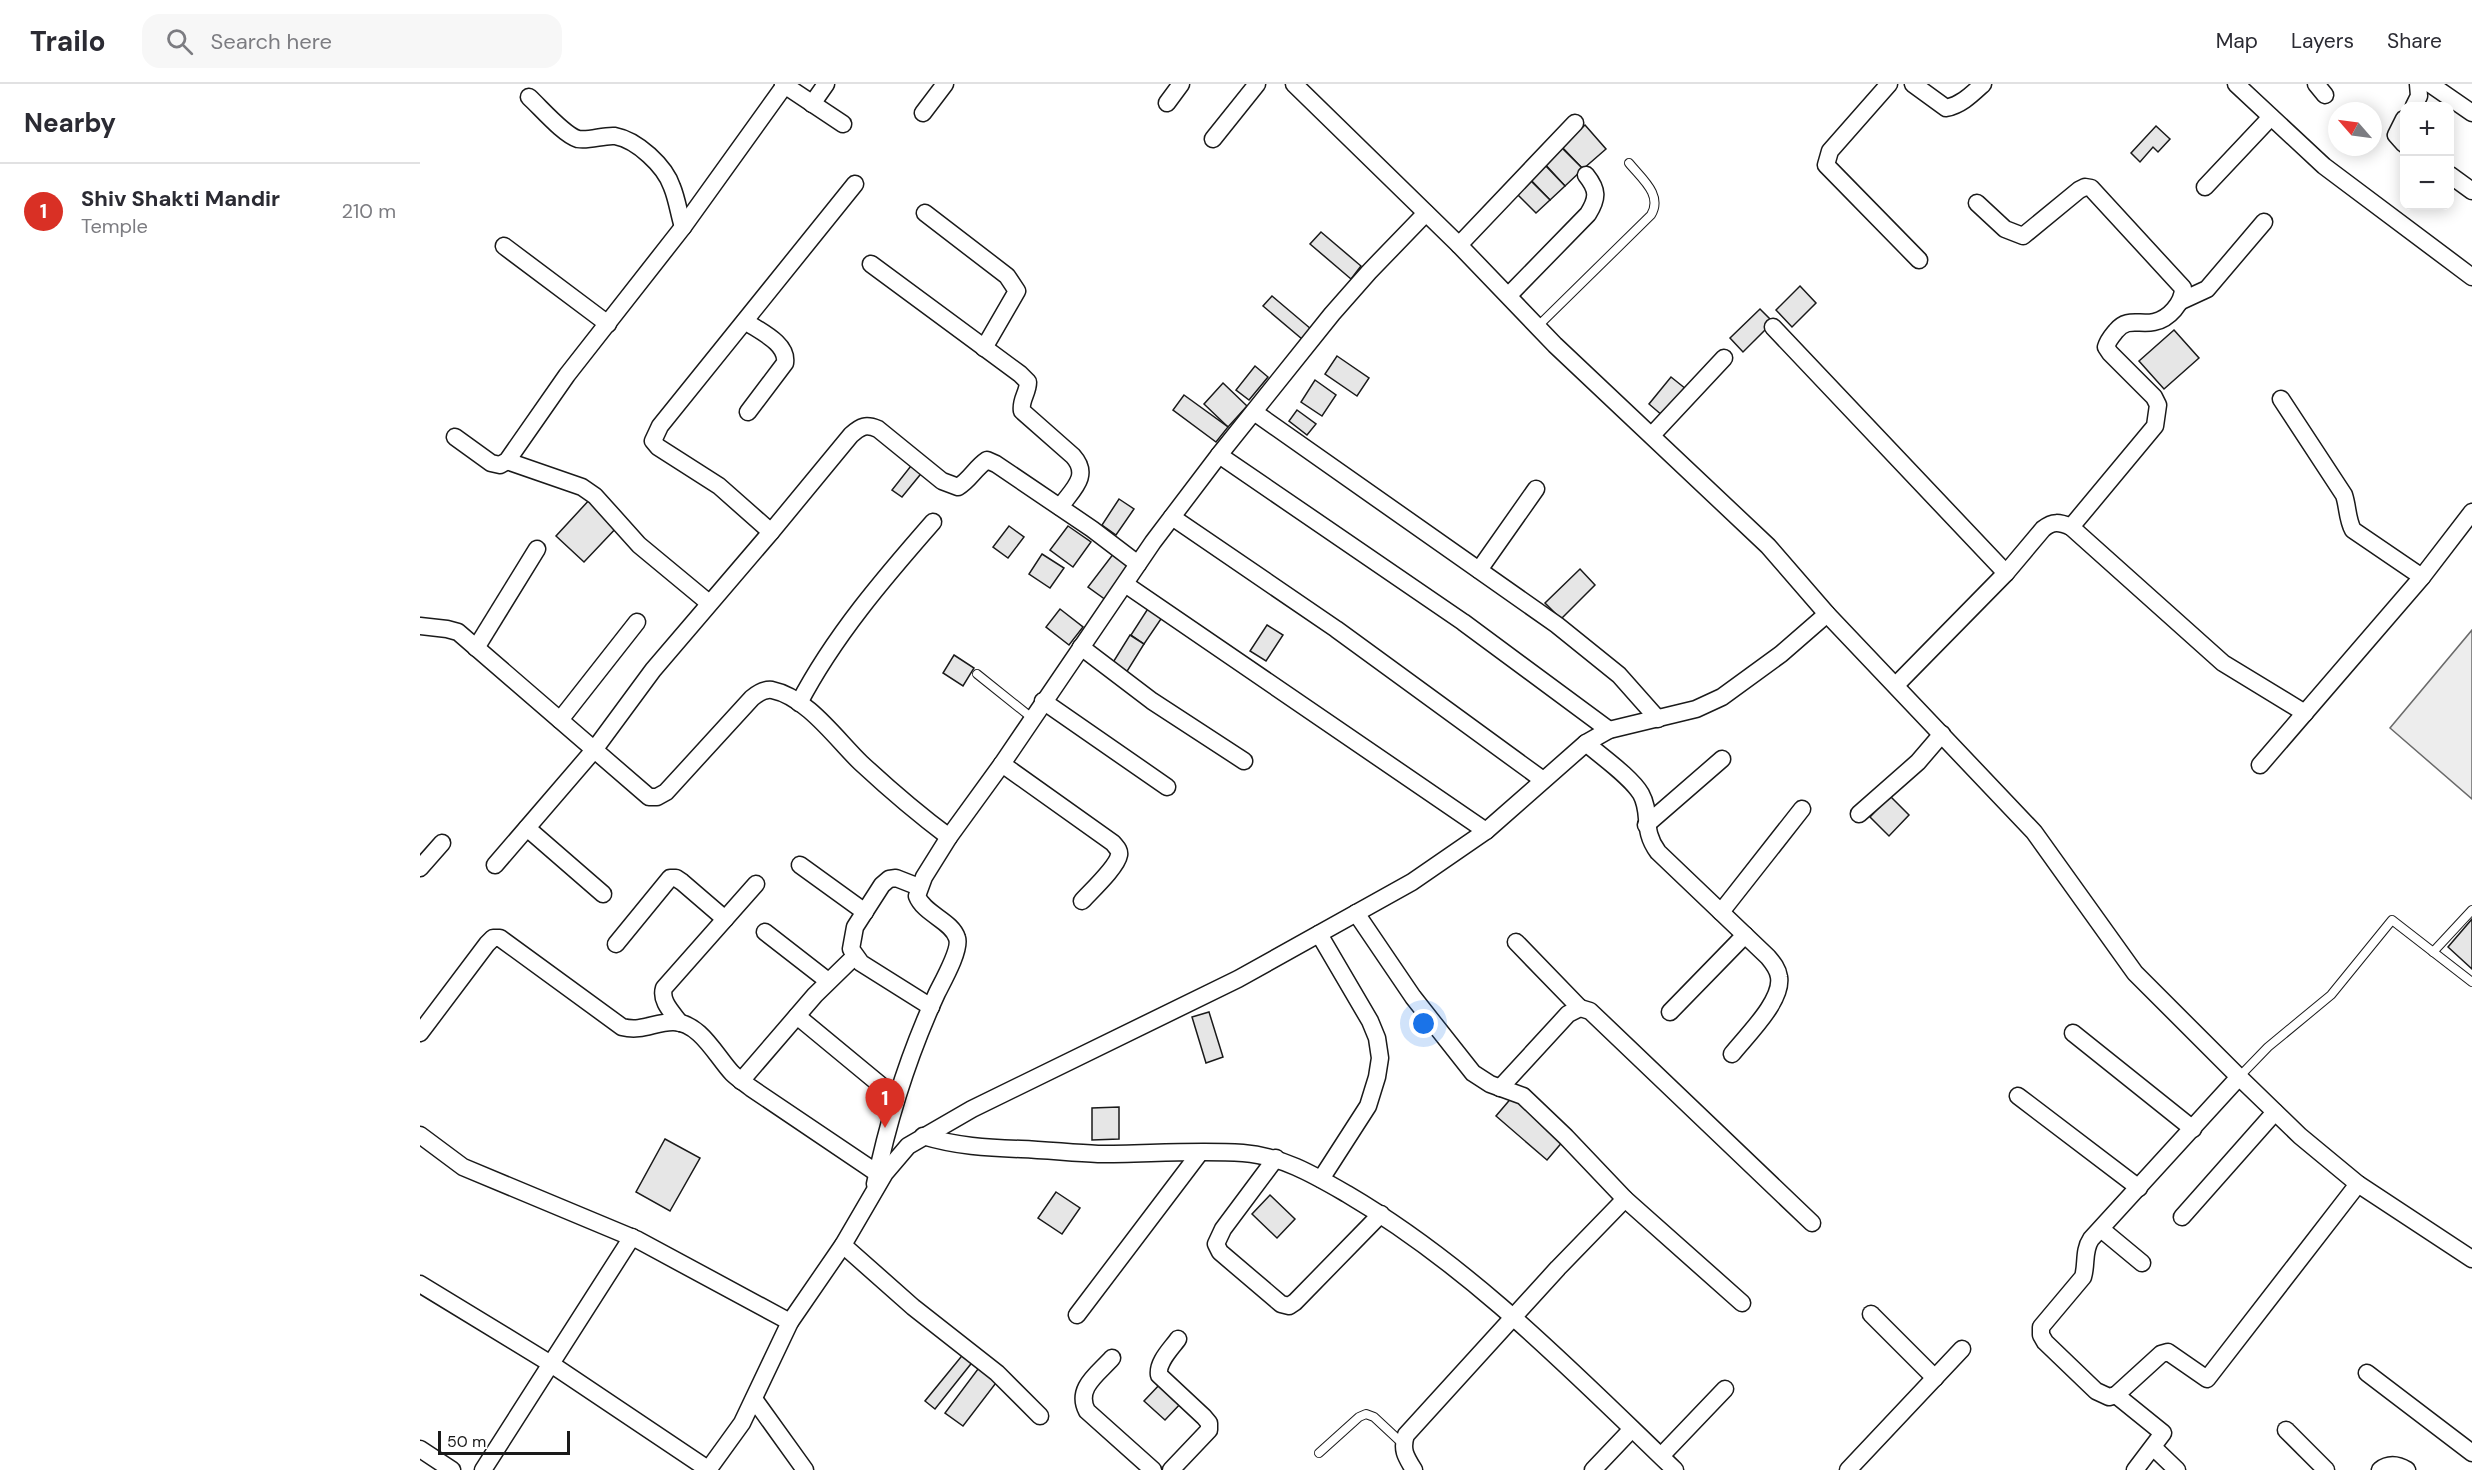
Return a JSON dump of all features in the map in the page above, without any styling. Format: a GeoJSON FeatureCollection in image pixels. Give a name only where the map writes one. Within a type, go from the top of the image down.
{"type":"FeatureCollection","features":[{"type":"Feature","properties":{"kind":"street"},"geometry":{"type":"LineString","coordinates":[[812,104],[826,84]]}},
{"type":"Feature","properties":{"kind":"street"},"geometry":{"type":"LineString","coordinates":[[923,113],[945,84]]}},
{"type":"Feature","properties":{"kind":"street"},"geometry":{"type":"LineString","coordinates":[[1167,103],[1182,84]]}},
{"type":"Feature","properties":{"kind":"street"},"geometry":{"type":"LineString","coordinates":[[1213,139],[1257,84]]}},
{"type":"Feature","properties":{"kind":"street"},"geometry":{"type":"LineString","coordinates":[[1294,84],[1459,245],[1537,327],[1768,546],[1827,614],[2034,832],[2135,973],[2239,1077],[2328,1160],[2358,1184],[2472,1259]]}},
{"type":"Feature","properties":{"kind":"street"},"geometry":{"type":"LineString","coordinates":[[1888,84],[1830,151],[1826,165],[1919,261]]}},
{"type":"Feature","properties":{"kind":"street"},"geometry":{"type":"LineString","coordinates":[[1913,84],[1946,108],[1956,106],[1983,84]]}},
{"type":"Feature","properties":{"kind":"street"},"geometry":{"type":"LineString","coordinates":[[2416,102],[2419,96],[2418,84]]}},
{"type":"Feature","properties":{"kind":"street"},"geometry":{"type":"LineString","coordinates":[[2430,84],[2472,113]]}},
{"type":"Feature","properties":{"kind":"street"},"geometry":{"type":"LineString","coordinates":[[455,437],[491,463],[500,465],[507,461],[567,375],[682,227],[784,85],[843,124]]}},
{"type":"Feature","properties":{"kind":"street"},"geometry":{"type":"LineString","coordinates":[[2238,85],[2332,173],[2472,277]]}},
{"type":"Feature","properties":{"kind":"street"},"geometry":{"type":"LineString","coordinates":[[529,97],[571,136],[580,139],[617,137],[629,141],[645,153],[672,185],[682,227]]}},
{"type":"Feature","properties":{"kind":"street"},"geometry":{"type":"LineString","coordinates":[[2205,187],[2271,117]]}},
{"type":"Feature","properties":{"kind":"street"},"geometry":{"type":"LineString","coordinates":[[1459,245],[1575,123]]}},
{"type":"Feature","properties":{"kind":"street"},"geometry":{"type":"LineString","coordinates":[[1509,295],[1580,222],[1594,204],[1597,194],[1586,175]]}},
{"type":"Feature","properties":{"kind":"street"},"geometry":{"type":"LineString","coordinates":[[2454,178],[2472,191]]}},
{"type":"Feature","properties":{"kind":"street"},"geometry":{"type":"LineString","coordinates":[[771,532],[719,486],[658,447],[653,441],[660,426],[855,184]]}},
{"type":"Feature","properties":{"kind":"street"},"geometry":{"type":"LineString","coordinates":[[1977,203],[2005,229],[2022,236],[2079,190],[2085,187],[2091,188],[2183,288],[2181,301],[2176,308],[2159,320],[2136,321],[2120,326],[2108,341],[2106,347],[2110,353],[2154,397],[2158,405],[2158,416],[2149,435],[2071,526]]}},
{"type":"Feature","properties":{"kind":"street"},"geometry":{"type":"LineString","coordinates":[[925,213],[1007,276],[1017,291],[984,348]]}},
{"type":"Feature","properties":{"kind":"street"},"geometry":{"type":"LineString","coordinates":[[873,1194],[895,1097],[956,951],[958,940],[955,932],[920,904],[917,896],[919,887],[949,837],[1002,764],[1043,701],[1138,564],[1219,454],[1346,298],[1426,213]]}},
{"type":"Feature","properties":{"kind":"street"},"geometry":{"type":"LineString","coordinates":[[2181,301],[2207,289],[2264,222]]}},
{"type":"Feature","properties":{"kind":"street"},"geometry":{"type":"LineString","coordinates":[[504,246],[608,324]]}},
{"type":"Feature","properties":{"kind":"street"},"geometry":{"type":"LineString","coordinates":[[871,264],[1028,382],[1028,389],[1021,404],[1022,411],[1079,463],[1082,471],[1079,480],[1060,507]]}},
{"type":"Feature","properties":{"kind":"street"},"geometry":{"type":"LineString","coordinates":[[745,321],[782,347],[786,356],[782,368],[748,412]]}},
{"type":"Feature","properties":{"kind":"street"},"geometry":{"type":"LineString","coordinates":[[1773,327],[2006,573]]}},
{"type":"Feature","properties":{"kind":"street"},"geometry":{"type":"LineString","coordinates":[[1652,435],[1724,358]]}},
{"type":"Feature","properties":{"kind":"street"},"geometry":{"type":"LineString","coordinates":[[2281,399],[2341,489],[2348,506],[2348,521],[2353,530],[2422,578]]}},
{"type":"Feature","properties":{"kind":"street"},"geometry":{"type":"LineString","coordinates":[[1254,412],[1557,625],[1619,675],[1658,719]]}},
{"type":"Feature","properties":{"kind":"street"},"geometry":{"type":"LineString","coordinates":[[495,865],[594,750],[653,670],[860,427],[869,425],[878,429],[949,484],[958,487],[987,460],[996,464],[1138,564]]}},
{"type":"Feature","properties":{"kind":"street"},"geometry":{"type":"LineString","coordinates":[[1219,454],[1463,622],[1609,730]]}},
{"type":"Feature","properties":{"kind":"street"},"geometry":{"type":"LineString","coordinates":[[507,461],[582,487],[595,496],[639,545],[709,603]]}},
{"type":"Feature","properties":{"kind":"street"},"geometry":{"type":"LineString","coordinates":[[1479,570],[1536,489]]}},
{"type":"Feature","properties":{"kind":"street"},"geometry":{"type":"LineString","coordinates":[[2260,765],[2422,578],[2472,512]]}},
{"type":"Feature","properties":{"kind":"street"},"geometry":{"type":"LineString","coordinates":[[1172,517],[1336,629],[1543,780]]}},
{"type":"Feature","properties":{"kind":"street"},"geometry":{"type":"LineString","coordinates":[[799,703],[821,664],[873,592],[933,522]]}},
{"type":"Feature","properties":{"kind":"street"},"geometry":{"type":"LineString","coordinates":[[1896,685],[2006,573],[2050,524],[2059,522],[2071,526],[2223,663],[2305,713]]}},
{"type":"Feature","properties":{"kind":"street"},"geometry":{"type":"LineString","coordinates":[[476,648],[537,549]]}},
{"type":"Feature","properties":{"kind":"street"},"geometry":{"type":"LineString","coordinates":[[1125,584],[1486,831]]}},
{"type":"Feature","properties":{"kind":"street"},"geometry":{"type":"LineString","coordinates":[[420,1284],[551,1364],[709,1470],[742,1423],[790,1322],[843,1245],[896,1159],[923,1136],[972,1109],[1238,979],[1412,882],[1486,831],[1586,743],[1609,730],[1696,709],[1722,697],[1781,654],[1827,614]]}},
{"type":"Feature","properties":{"kind":"street"},"geometry":{"type":"LineString","coordinates":[[560,720],[638,622]]}},
{"type":"Feature","properties":{"kind":"street"},"geometry":{"type":"LineString","coordinates":[[420,626],[447,628],[458,633],[649,797],[657,797],[666,792],[752,698],[761,691],[771,690],[799,703],[911,808],[949,837]]}},
{"type":"Feature","properties":{"kind":"street"},"geometry":{"type":"LineString","coordinates":[[1081,647],[1152,701],[1244,761]]}},
{"type":"Feature","properties":{"kind":"street"},"geometry":{"type":"LineString","coordinates":[[1043,701],[1167,787]]}},
{"type":"Feature","properties":{"kind":"street"},"geometry":{"type":"LineString","coordinates":[[1859,814],[1918,762],[1942,734]]}},
{"type":"Feature","properties":{"kind":"street"},"geometry":{"type":"LineString","coordinates":[[1586,743],[1641,793],[1645,805],[1649,840],[1658,852],[1768,957],[1777,969],[1780,981],[1775,998],[1732,1054]]}},
{"type":"Feature","properties":{"kind":"street"},"geometry":{"type":"LineString","coordinates":[[1646,825],[1722,759]]}},
{"type":"Feature","properties":{"kind":"street"},"geometry":{"type":"LineString","coordinates":[[1002,764],[1113,843],[1118,850],[1119,856],[1114,864],[1082,901]]}},
{"type":"Feature","properties":{"kind":"street"},"geometry":{"type":"LineString","coordinates":[[1721,912],[1802,809]]}},
{"type":"Feature","properties":{"kind":"street"},"geometry":{"type":"LineString","coordinates":[[526,828],[603,894]]}},
{"type":"Feature","properties":{"kind":"street"},"geometry":{"type":"LineString","coordinates":[[420,868],[442,843]]}},
{"type":"Feature","properties":{"kind":"street"},"geometry":{"type":"LineString","coordinates":[[800,865],[865,912]]}},
{"type":"Feature","properties":{"kind":"street"},"geometry":{"type":"LineString","coordinates":[[616,944],[670,878],[676,878],[682,882],[725,919]]}},
{"type":"Feature","properties":{"kind":"street"},"geometry":{"type":"LineString","coordinates":[[919,887],[905,879],[889,879],[882,885],[852,938],[851,950],[854,957],[931,1007]]}},
{"type":"Feature","properties":{"kind":"street"},"geometry":{"type":"LineString","coordinates":[[680,1023],[665,1002],[662,995],[664,988],[756,884]]}},
{"type":"Feature","properties":{"kind":"street"},"geometry":{"type":"LineString","coordinates":[[1356,913],[1413,997],[1473,1073],[1490,1084],[1523,1096],[1625,1199],[1742,1302]]}},
{"type":"Feature","properties":{"kind":"street"},"geometry":{"type":"LineString","coordinates":[[765,932],[828,981]]}},
{"type":"Feature","properties":{"kind":"street"},"geometry":{"type":"LineString","coordinates":[[1319,934],[1370,1021],[1377,1038],[1380,1058],[1368,1106],[1321,1179]]}},
{"type":"Feature","properties":{"kind":"street"},"geometry":{"type":"LineString","coordinates":[[1670,1012],[1745,935]]}},
{"type":"Feature","properties":{"kind":"street"},"geometry":{"type":"LineString","coordinates":[[420,1033],[487,944],[493,939],[500,938],[622,1027],[649,1028],[671,1022],[691,1027],[741,1081],[877,1173]]}},
{"type":"Feature","properties":{"kind":"street"},"geometry":{"type":"LineString","coordinates":[[1516,942],[1580,1008],[1590,1011],[1599,1019],[1812,1222]]}},
{"type":"Feature","properties":{"kind":"street"},"geometry":{"type":"LineString","coordinates":[[741,1081],[828,981],[854,957]]}},
{"type":"Feature","properties":{"kind":"street"},"geometry":{"type":"LineString","coordinates":[[1500,1088],[1548,1033],[1568,1014],[1580,1008]]}},
{"type":"Feature","properties":{"kind":"street"},"geometry":{"type":"LineString","coordinates":[[797,1016],[895,1097]]}},
{"type":"Feature","properties":{"kind":"street"},"geometry":{"type":"LineString","coordinates":[[2073,1033],[2193,1129]]}},
{"type":"Feature","properties":{"kind":"street"},"geometry":{"type":"LineString","coordinates":[[2239,1077],[2087,1245],[2083,1277],[2041,1327],[2041,1335],[2045,1342],[2096,1391],[2109,1397],[2116,1395],[2161,1354],[2168,1352],[2207,1379],[2358,1184]]}},
{"type":"Feature","properties":{"kind":"street"},"geometry":{"type":"LineString","coordinates":[[2018,1096],[2139,1188]]}},
{"type":"Feature","properties":{"kind":"street"},"geometry":{"type":"LineString","coordinates":[[2182,1217],[2275,1112]]}},
{"type":"Feature","properties":{"kind":"street"},"geometry":{"type":"LineString","coordinates":[[420,1135],[463,1167],[486,1179],[632,1237],[790,1322]]}},
{"type":"Feature","properties":{"kind":"street"},"geometry":{"type":"LineString","coordinates":[[923,1136],[948,1144],[976,1148],[1094,1154],[1243,1153],[1276,1158],[1321,1179],[1381,1215],[1454,1266],[1513,1317],[1675,1470]]}},
{"type":"Feature","properties":{"kind":"street"},"geometry":{"type":"LineString","coordinates":[[1077,1315],[1199,1154]]}},
{"type":"Feature","properties":{"kind":"street"},"geometry":{"type":"LineString","coordinates":[[1276,1158],[1223,1229],[1216,1244],[1220,1252],[1281,1304],[1289,1306],[1295,1302],[1381,1215]]}},
{"type":"Feature","properties":{"kind":"street"},"geometry":{"type":"LineString","coordinates":[[1414,1470],[1403,1452],[1406,1435],[1513,1317],[1625,1199]]}},
{"type":"Feature","properties":{"kind":"street"},"geometry":{"type":"LineString","coordinates":[[2101,1229],[2142,1263]]}},
{"type":"Feature","properties":{"kind":"street"},"geometry":{"type":"LineString","coordinates":[[483,1470],[632,1237]]}},
{"type":"Feature","properties":{"kind":"street"},"geometry":{"type":"LineString","coordinates":[[843,1245],[913,1307],[997,1373],[1040,1416]]}},
{"type":"Feature","properties":{"kind":"street"},"geometry":{"type":"LineString","coordinates":[[1870,1314],[1935,1378]]}},
{"type":"Feature","properties":{"kind":"street"},"geometry":{"type":"LineString","coordinates":[[1171,1470],[1209,1430],[1209,1424],[1204,1417],[1159,1375],[1158,1369],[1161,1363],[1178,1339]]}},
{"type":"Feature","properties":{"kind":"street"},"geometry":{"type":"LineString","coordinates":[[1848,1470],[1962,1349]]}},
{"type":"Feature","properties":{"kind":"street"},"geometry":{"type":"LineString","coordinates":[[1112,1359],[1086,1386],[1082,1395],[1083,1403],[1087,1411],[1153,1470]]}},
{"type":"Feature","properties":{"kind":"street"},"geometry":{"type":"LineString","coordinates":[[2367,1373],[2472,1454]]}},
{"type":"Feature","properties":{"kind":"street"},"geometry":{"type":"LineString","coordinates":[[1661,1456],[1725,1389]]}},
{"type":"Feature","properties":{"kind":"street"},"geometry":{"type":"LineString","coordinates":[[2116,1395],[2163,1433],[2135,1470]]}},
{"type":"Feature","properties":{"kind":"street"},"geometry":{"type":"LineString","coordinates":[[754,1399],[805,1470]]}},
{"type":"Feature","properties":{"kind":"street"},"geometry":{"type":"LineString","coordinates":[[1593,1470],[1632,1429]]}},
{"type":"Feature","properties":{"kind":"street"},"geometry":{"type":"LineString","coordinates":[[2286,1430],[2326,1470]]}},
{"type":"Feature","properties":{"kind":"street"},"geometry":{"type":"LineString","coordinates":[[2153,1447],[2177,1470]]}},
{"type":"Feature","properties":{"kind":"street"},"geometry":{"type":"LineString","coordinates":[[420,1449],[452,1470]]}},
{"type":"Feature","properties":{"kind":"street"},"geometry":{"type":"LineString","coordinates":[[2380,1470],[2386,1465],[2396,1465],[2407,1470]]}},
{"type":"Feature","properties":{"kind":"lane"},"geometry":{"type":"LineString","coordinates":[[1537,327],[1651,215],[1656,207],[1656,200],[1650,189],[1629,163]]}},
{"type":"Feature","properties":{"kind":"lane"},"geometry":{"type":"LineString","coordinates":[[977,674],[1032,718]]}},
{"type":"Feature","properties":{"kind":"lane"},"geometry":{"type":"LineString","coordinates":[[2433,952],[2472,910]]}},
{"type":"Feature","properties":{"kind":"lane"},"geometry":{"type":"LineString","coordinates":[[2239,1077],[2268,1047],[2331,995],[2392,920],[2472,982]]}},
{"type":"Feature","properties":{"kind":"lane"},"geometry":{"type":"LineString","coordinates":[[1319,1453],[1366,1414],[1374,1417],[1403,1444]]}},
{"type":"Feature","properties":{"kind":"shaded area"},"geometry":{"type":"Polygon","coordinates":[[[2472,630],[2472,799],[2390,728],[2472,630]]]}},
{"type":"Feature","properties":{"kind":"building"},"geometry":{"type":"Polygon","coordinates":[[[1585,125],[1606,149],[1583,169],[1561,146],[1585,125]]]}},
{"type":"Feature","properties":{"kind":"building"},"geometry":{"type":"Polygon","coordinates":[[[2156,126],[2170,139],[2158,152],[2153,147],[2140,162],[2131,153],[2156,126]]]}},
{"type":"Feature","properties":{"kind":"building"},"geometry":{"type":"Polygon","coordinates":[[[1560,146],[1583,169],[1565,186],[1543,162],[1560,146]]]}},
{"type":"Feature","properties":{"kind":"building"},"geometry":{"type":"Polygon","coordinates":[[[1544,164],[1565,186],[1550,200],[1529,178],[1544,164]]]}},
{"type":"Feature","properties":{"kind":"building"},"geometry":{"type":"Polygon","coordinates":[[[1528,178],[1550,200],[1536,213],[1514,191],[1528,178]]]}},
{"type":"Feature","properties":{"kind":"building"},"geometry":{"type":"Polygon","coordinates":[[[1321,232],[1361,266],[1351,279],[1310,244],[1321,232]]]}},
{"type":"Feature","properties":{"kind":"building"},"geometry":{"type":"Polygon","coordinates":[[[1800,286],[1816,303],[1792,327],[1776,310],[1800,286]]]}},
{"type":"Feature","properties":{"kind":"building"},"geometry":{"type":"Polygon","coordinates":[[[1272,296],[1311,329],[1302,339],[1263,306],[1272,296]]]}},
{"type":"Feature","properties":{"kind":"building"},"geometry":{"type":"Polygon","coordinates":[[[1760,309],[1773,322],[1743,352],[1730,338],[1760,309]]]}},
{"type":"Feature","properties":{"kind":"building"},"geometry":{"type":"Polygon","coordinates":[[[2174,330],[2199,358],[2164,389],[2139,361],[2174,330]]]}},
{"type":"Feature","properties":{"kind":"building"},"geometry":{"type":"Polygon","coordinates":[[[1337,356],[1369,378],[1357,396],[1325,374],[1337,356]]]}},
{"type":"Feature","properties":{"kind":"building"},"geometry":{"type":"Polygon","coordinates":[[[1255,366],[1268,377],[1249,400],[1236,390],[1255,366]]]}},
{"type":"Feature","properties":{"kind":"building"},"geometry":{"type":"Polygon","coordinates":[[[1671,377],[1686,389],[1663,416],[1649,404],[1671,377]]]}},
{"type":"Feature","properties":{"kind":"building"},"geometry":{"type":"Polygon","coordinates":[[[1315,380],[1336,395],[1322,416],[1301,402],[1315,380]]]}},
{"type":"Feature","properties":{"kind":"building"},"geometry":{"type":"Polygon","coordinates":[[[1223,383],[1247,406],[1228,427],[1204,404],[1223,383]]]}},
{"type":"Feature","properties":{"kind":"building"},"geometry":{"type":"Polygon","coordinates":[[[1184,395],[1228,427],[1216,442],[1173,410],[1184,395]]]}},
{"type":"Feature","properties":{"kind":"building"},"geometry":{"type":"Polygon","coordinates":[[[1297,410],[1316,424],[1307,435],[1289,421],[1297,410]]]}},
{"type":"Feature","properties":{"kind":"building"},"geometry":{"type":"Polygon","coordinates":[[[914,462],[924,470],[902,497],[892,490],[914,462]]]}},
{"type":"Feature","properties":{"kind":"building"},"geometry":{"type":"Polygon","coordinates":[[[591,498],[619,525],[584,562],[556,536],[591,498]]]}},
{"type":"Feature","properties":{"kind":"building"},"geometry":{"type":"Polygon","coordinates":[[[1119,499],[1134,509],[1116,535],[1102,525],[1119,499]]]}},
{"type":"Feature","properties":{"kind":"building"},"geometry":{"type":"Polygon","coordinates":[[[1009,526],[1024,537],[1008,558],[993,547],[1009,526]]]}},
{"type":"Feature","properties":{"kind":"building"},"geometry":{"type":"Polygon","coordinates":[[[1068,526],[1091,542],[1073,567],[1050,550],[1068,526]]]}},
{"type":"Feature","properties":{"kind":"building"},"geometry":{"type":"Polygon","coordinates":[[[1114,553],[1131,566],[1106,600],[1088,587],[1114,553]]]}},
{"type":"Feature","properties":{"kind":"building"},"geometry":{"type":"Polygon","coordinates":[[[1042,554],[1064,568],[1050,588],[1029,574],[1042,554]]]}},
{"type":"Feature","properties":{"kind":"building"},"geometry":{"type":"Polygon","coordinates":[[[1580,569],[1595,585],[1561,619],[1545,603],[1580,569]]]}},
{"type":"Feature","properties":{"kind":"building"},"geometry":{"type":"Polygon","coordinates":[[[1149,607],[1163,616],[1144,644],[1131,635],[1149,607]]]}},
{"type":"Feature","properties":{"kind":"building"},"geometry":{"type":"Polygon","coordinates":[[[1060,609],[1083,627],[1069,645],[1046,627],[1060,609]]]}},
{"type":"Feature","properties":{"kind":"building"},"geometry":{"type":"Polygon","coordinates":[[[1267,625],[1283,635],[1266,661],[1250,651],[1267,625]]]}},
{"type":"Feature","properties":{"kind":"building"},"geometry":{"type":"Polygon","coordinates":[[[1130,635],[1144,644],[1126,673],[1112,664],[1130,635]]]}},
{"type":"Feature","properties":{"kind":"building"},"geometry":{"type":"Polygon","coordinates":[[[954,655],[974,668],[963,686],[943,673],[954,655]]]}},
{"type":"Feature","properties":{"kind":"building"},"geometry":{"type":"Polygon","coordinates":[[[1890,796],[1909,815],[1889,836],[1870,817],[1890,796]]]}},
{"type":"Feature","properties":{"kind":"building"},"geometry":{"type":"Polygon","coordinates":[[[2472,919],[2472,969],[2448,947],[2472,919]]]}},
{"type":"Feature","properties":{"kind":"building"},"geometry":{"type":"Polygon","coordinates":[[[1209,1012],[1223,1057],[1206,1063],[1192,1017],[1209,1012]]]}},
{"type":"Feature","properties":{"kind":"building"},"geometry":{"type":"Polygon","coordinates":[[[1513,1096],[1564,1140],[1547,1160],[1496,1116],[1513,1096]]]}},
{"type":"Feature","properties":{"kind":"building"},"geometry":{"type":"Polygon","coordinates":[[[1119,1107],[1119,1139],[1092,1140],[1092,1108],[1119,1107]]]}},
{"type":"Feature","properties":{"kind":"building"},"geometry":{"type":"Polygon","coordinates":[[[665,1139],[700,1158],[670,1211],[636,1192],[665,1139]]]}},
{"type":"Feature","properties":{"kind":"building"},"geometry":{"type":"Polygon","coordinates":[[[1056,1192],[1080,1208],[1062,1234],[1038,1218],[1056,1192]]]}},
{"type":"Feature","properties":{"kind":"building"},"geometry":{"type":"Polygon","coordinates":[[[1270,1195],[1295,1219],[1277,1238],[1252,1214],[1270,1195]]]}},
{"type":"Feature","properties":{"kind":"building"},"geometry":{"type":"Polygon","coordinates":[[[965,1352],[974,1360],[935,1409],[925,1401],[965,1352]]]}},
{"type":"Feature","properties":{"kind":"building"},"geometry":{"type":"Polygon","coordinates":[[[981,1365],[999,1379],[963,1426],[945,1413],[981,1365]]]}},
{"type":"Feature","properties":{"kind":"building"},"geometry":{"type":"Polygon","coordinates":[[[1161,1383],[1182,1402],[1165,1420],[1144,1401],[1161,1383]]]}},
{"type":"Feature","properties":{"kind":"place","name":"Shiv Shakti Mandir"},"geometry":{"type":"Point","coordinates":[885,1128]}}]}
